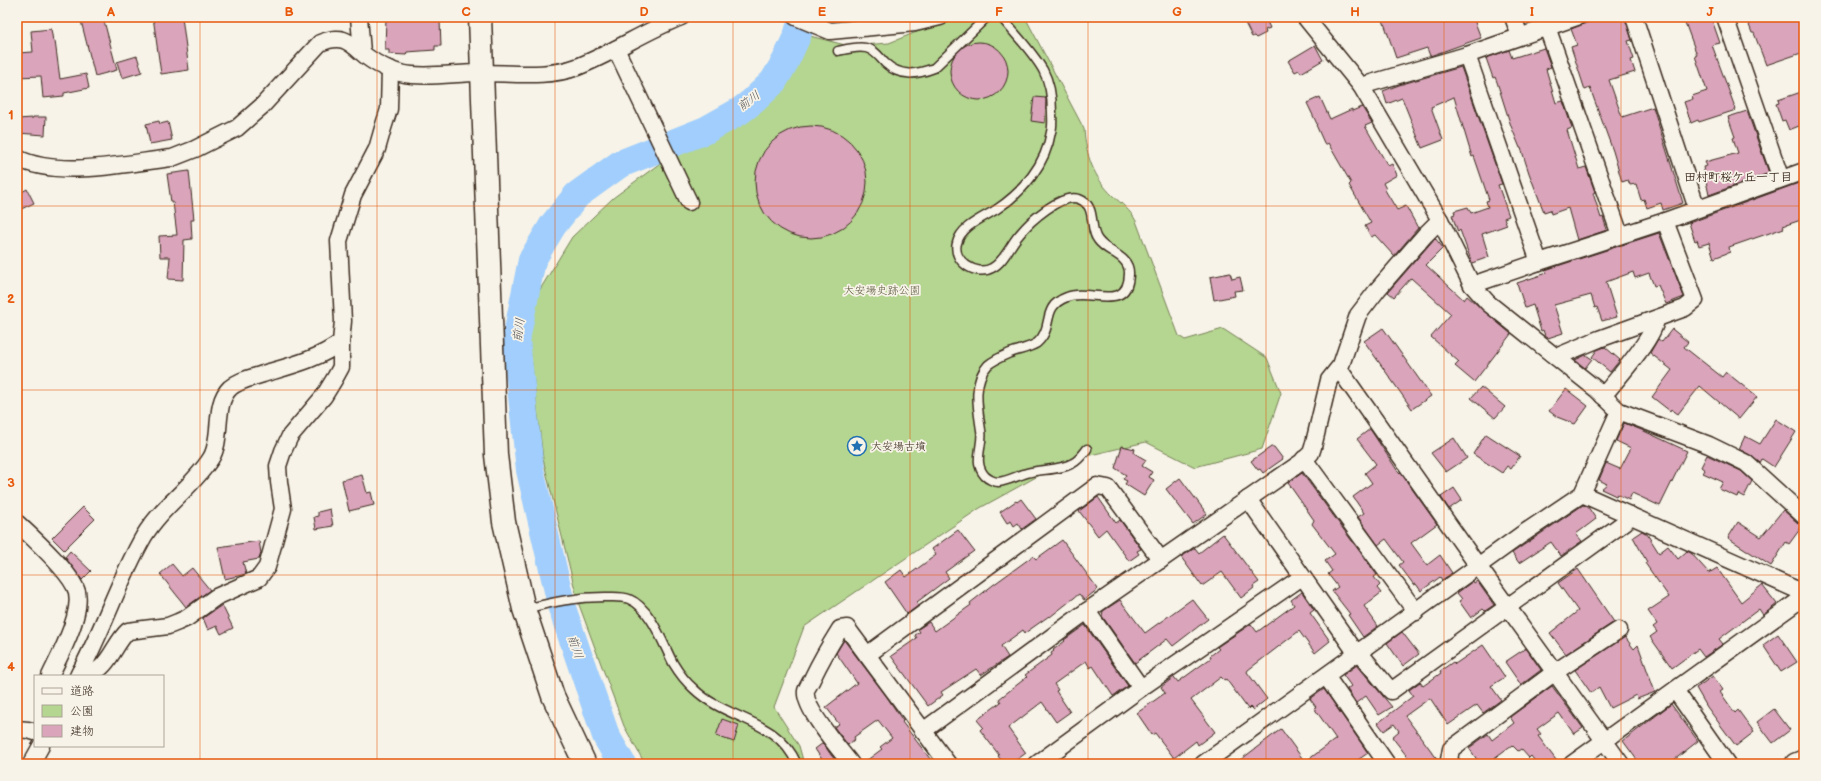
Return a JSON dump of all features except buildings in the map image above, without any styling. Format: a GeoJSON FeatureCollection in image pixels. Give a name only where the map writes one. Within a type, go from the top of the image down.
{"type":"FeatureCollection","features":[{"type":"Feature","properties":{"kind":"street"},"geometry":{"type":"LineString","coordinates":[[358,17],[362,52]]}},
{"type":"Feature","properties":{"kind":"street"},"geometry":{"type":"LineString","coordinates":[[480,17],[496,454],[504,522],[524,609],[553,696],[585,764]]}},
{"type":"Feature","properties":{"kind":"street"},"geometry":{"type":"LineString","coordinates":[[17,158],[36,165],[62,169],[172,158],[195,149],[237,128],[262,106],[320,43],[330,39],[344,39],[356,46],[368,58],[390,69],[410,75],[433,76],[481,73],[557,73],[577,67],[681,17]]}},
{"type":"Feature","properties":{"kind":"street"},"geometry":{"type":"LineString","coordinates":[[797,18],[830,31],[914,23],[940,17]]}},
{"type":"Feature","properties":{"kind":"street"},"geometry":{"type":"LineString","coordinates":[[1305,17],[1361,86],[1440,220],[1472,286],[1488,303],[1556,357],[1619,411],[1709,445],[1746,463],[1804,516]]}},
{"type":"Feature","properties":{"kind":"street"},"geometry":{"type":"LineString","coordinates":[[1513,17],[1520,36]]}},
{"type":"Feature","properties":{"kind":"street"},"geometry":{"type":"LineString","coordinates":[[1361,86],[1468,55],[1577,17]]}},
{"type":"Feature","properties":{"kind":"street"},"geometry":{"type":"LineString","coordinates":[[1634,17],[1697,209]]}},
{"type":"Feature","properties":{"kind":"street"},"geometry":{"type":"LineString","coordinates":[[1725,17],[1781,179]]}},
{"type":"Feature","properties":{"kind":"street"},"geometry":{"type":"LineString","coordinates":[[1547,27],[1620,235]]}},
{"type":"Feature","properties":{"kind":"street"},"geometry":{"type":"LineString","coordinates":[[616,49],[689,202]]}},
{"type":"Feature","properties":{"kind":"street"},"geometry":{"type":"LineString","coordinates":[[1468,55],[1538,262]]}},
{"type":"Feature","properties":{"kind":"street"},"geometry":{"type":"LineString","coordinates":[[341,342],[321,354],[246,380],[228,390],[222,403],[217,437],[212,457],[161,513],[145,536],[129,564],[96,641],[79,674],[95,672],[103,666],[128,631],[173,624],[187,618],[216,597],[259,578],[266,567],[283,509],[278,466],[283,450],[290,436],[324,396],[338,372],[342,360],[341,342],[343,321],[339,241],[353,195],[377,150],[388,109],[390,69]]}},
{"type":"Feature","properties":{"kind":"street"},"geometry":{"type":"LineString","coordinates":[[1472,286],[1538,262],[1665,221],[1804,171]]}},
{"type":"Feature","properties":{"kind":"street"},"geometry":{"type":"LineString","coordinates":[[923,731],[1087,611],[1248,500],[1311,453],[1329,380],[1339,369],[1358,315],[1378,289],[1440,220]]}},
{"type":"Feature","properties":{"kind":"street"},"geometry":{"type":"LineString","coordinates":[[1556,357],[1600,339],[1685,308],[1695,300],[1665,221]]}},
{"type":"Feature","properties":{"kind":"street"},"geometry":{"type":"LineString","coordinates":[[1603,396],[1648,338],[1656,324],[1656,319]]}},
{"type":"Feature","properties":{"kind":"street"},"geometry":{"type":"LineString","coordinates":[[1339,369],[1478,566],[1622,764]]}},
{"type":"Feature","properties":{"kind":"street"},"geometry":{"type":"LineString","coordinates":[[1203,764],[1478,566],[1582,494],[1619,411]]}},
{"type":"Feature","properties":{"kind":"street"},"geometry":{"type":"LineString","coordinates":[[1304,459],[1416,612]]}},
{"type":"Feature","properties":{"kind":"street"},"geometry":{"type":"LineString","coordinates":[[866,655],[1097,486],[1108,488],[1161,560]]}},
{"type":"Feature","properties":{"kind":"street"},"geometry":{"type":"LineString","coordinates":[[1582,494],[1804,593]]}},
{"type":"Feature","properties":{"kind":"street"},"geometry":{"type":"LineString","coordinates":[[1248,500],[1358,653],[1391,691],[1625,522],[1630,515]]}},
{"type":"Feature","properties":{"kind":"street"},"geometry":{"type":"LineString","coordinates":[[17,523],[67,575],[77,591],[78,598],[71,632],[50,675]]}},
{"type":"Feature","properties":{"kind":"street"},"geometry":{"type":"LineString","coordinates":[[1040,763],[1141,688],[1302,577]]}},
{"type":"Feature","properties":{"kind":"street"},"geometry":{"type":"LineString","coordinates":[[1572,764],[1804,597]]}},
{"type":"Feature","properties":{"kind":"street"},"geometry":{"type":"LineString","coordinates":[[1087,611],[1141,688]]}},
{"type":"Feature","properties":{"kind":"street"},"geometry":{"type":"LineString","coordinates":[[851,764],[808,706],[806,691],[823,655],[840,629],[848,628],[866,655],[948,764]]}},
{"type":"Feature","properties":{"kind":"street"},"geometry":{"type":"LineString","coordinates":[[1452,764],[1449,760],[1451,749],[1555,672],[1619,630]]}},
{"type":"Feature","properties":{"kind":"street"},"geometry":{"type":"LineString","coordinates":[[1326,676],[1386,764]]}},
{"type":"Feature","properties":{"kind":"street"},"geometry":{"type":"LineString","coordinates":[[1675,690],[1727,764]]}},
{"type":"Feature","properties":{"kind":"street"},"geometry":{"type":"LineString","coordinates":[[17,729],[34,732]]}},
{"type":"Feature","properties":{"kind":"street"},"geometry":{"type":"LineString","coordinates":[[36,747],[36,763]]}},
{"type":"Feature","properties":{"kind":"lane"},"geometry":{"type":"LineString","coordinates":[[838,51],[866,48],[873,50],[890,67],[899,71],[913,74],[924,72],[934,68],[987,17]]}},
{"type":"Feature","properties":{"kind":"lane"},"geometry":{"type":"LineString","coordinates":[[1001,17],[1027,48],[1046,76],[1052,99],[1052,132],[1038,168],[1031,177],[1010,199],[998,209],[971,225],[957,240],[956,247],[961,262],[976,270],[986,271],[993,268],[1028,226],[1049,208],[1069,198],[1086,202],[1093,217],[1096,237],[1103,246],[1118,254],[1126,262],[1130,269],[1126,289],[1119,295],[1107,297],[1080,295],[1070,296],[1061,300],[1051,308],[1046,330],[1036,344],[1014,351],[990,363],[983,372],[977,395],[977,413],[982,432],[978,459],[984,476],[998,482],[1033,471],[1068,465],[1075,462],[1087,449]]}},
{"type":"Feature","properties":{"kind":"lane"},"geometry":{"type":"LineString","coordinates":[[524,609],[570,598],[585,597],[620,597],[636,603],[646,613],[652,622],[677,670],[695,690],[719,708],[764,727],[788,746],[797,764]]}},
{"type":"Feature","properties":{"kind":"green space","name":"大安場史跡公園"},"geometry":{"type":"Polygon","coordinates":[[[954,17],[1025,17],[1084,129],[1089,157],[1100,181],[1106,189],[1128,210],[1136,221],[1179,336],[1185,340],[1223,329],[1267,358],[1281,393],[1262,449],[1195,467],[1146,442],[1065,461],[980,508],[804,627],[774,707],[799,746],[804,764],[645,764],[624,726],[578,602],[543,459],[529,340],[536,296],[572,237],[613,198],[694,138],[781,60],[806,35],[849,46],[889,43],[954,17]]]}},
{"type":"Feature","properties":{"kind":"waterway","name":"前川"},"geometry":{"type":"LineString","coordinates":[[622,764],[606,736],[562,608],[530,470],[516,340],[532,260],[553,225],[577,195],[620,164],[706,130],[740,111],[753,101],[773,82],[785,62],[797,36],[803,17]]}},
{"type":"Feature","properties":{"kind":"place","name":"大安場古墳"},"geometry":{"type":"Point","coordinates":[857,446]}},
{"type":"Feature","properties":{"kind":"district","name":"田村町桜ケ丘一丁目"},"geometry":{"type":"Point","coordinates":[1738,177]}}]}
